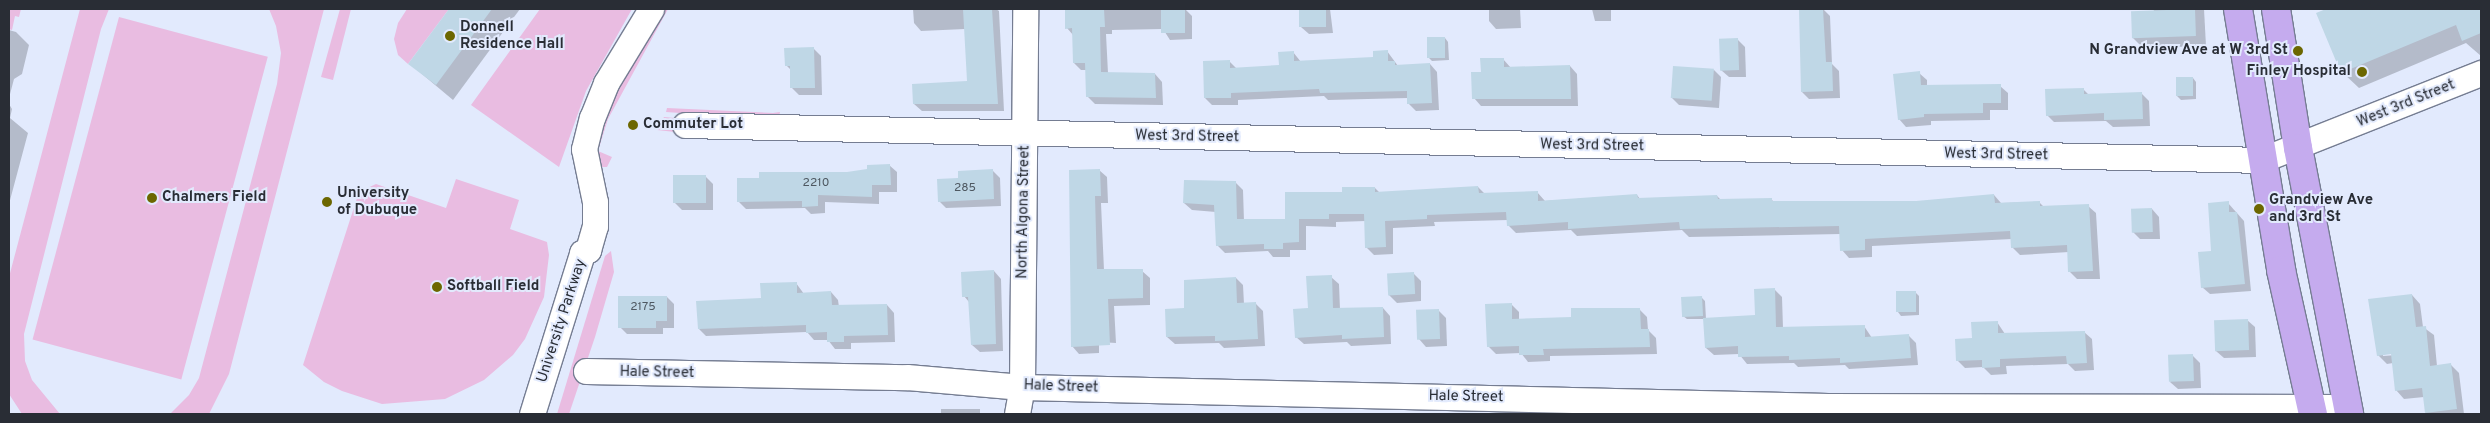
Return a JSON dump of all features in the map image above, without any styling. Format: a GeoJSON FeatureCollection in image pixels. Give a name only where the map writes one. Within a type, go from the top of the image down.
{"type":"FeatureCollection","features":[{"type":"Feature","properties":{"kind":"main road"},"geometry":{"type":"LineString","coordinates":[[2238,9],[2261,160],[2281,270],[2312,412]]}},
{"type":"Feature","properties":{"kind":"main road"},"geometry":{"type":"LineString","coordinates":[[2276,9],[2298,148],[2348,410]]}},
{"type":"Feature","properties":{"kind":"street","name":"University Parkway"},"geometry":{"type":"LineString","coordinates":[[532,414],[582,253],[580,241],[586,223],[593,217],[595,202],[586,162],[586,138],[606,83],[651,9]]}},
{"type":"Feature","properties":{"kind":"street","name":"North Algona Street"},"geometry":{"type":"LineString","coordinates":[[1017,414],[1022,387],[1025,9]]}},
{"type":"Feature","properties":{"kind":"street","name":"West 3rd Street"},"geometry":{"type":"LineString","coordinates":[[685,125],[2261,160],[2298,148],[2481,73]]}},
{"type":"Feature","properties":{"kind":"street","name":"Hale Street"},"geometry":{"type":"LineString","coordinates":[[586,371],[907,377],[1022,387],[1828,406],[2312,412],[2348,410]]}},
{"type":"Feature","properties":{"kind":"shaded area"},"geometry":{"type":"Polygon","coordinates":[[[9,9],[21,9],[19,17],[15,16],[12,30],[9,29],[9,9]]]}},
{"type":"Feature","properties":{"kind":"shaded area"},"geometry":{"type":"Polygon","coordinates":[[[80,9],[109,9],[101,29],[24,334],[25,361],[32,380],[60,414],[22,414],[9,394],[9,277],[80,9]]]}},
{"type":"Feature","properties":{"kind":"shaded area"},"geometry":{"type":"Polygon","coordinates":[[[269,9],[324,9],[229,374],[209,414],[170,414],[189,395],[199,378],[277,84],[281,53],[276,26],[269,9]]]}},
{"type":"Feature","properties":{"kind":"shaded area"},"geometry":{"type":"Polygon","coordinates":[[[340,9],[351,9],[333,80],[321,77],[340,9]]]}},
{"type":"Feature","properties":{"kind":"shaded area"},"geometry":{"type":"Polygon","coordinates":[[[407,9],[449,9],[408,64],[398,55],[394,39],[398,23],[407,9]]]}},
{"type":"Feature","properties":{"kind":"shaded area"},"geometry":{"type":"Polygon","coordinates":[[[540,9],[632,9],[586,91],[559,167],[471,105],[540,9]]]}},
{"type":"Feature","properties":{"kind":"shaded area"},"geometry":{"type":"Polygon","coordinates":[[[663,9],[668,9],[608,119],[598,151],[612,157],[607,167],[602,167],[595,148],[607,103],[663,9]]]}},
{"type":"Feature","properties":{"kind":"shaded area","name":"Chalmers Field"},"geometry":{"type":"Polygon","coordinates":[[[119,17],[268,57],[181,379],[33,340],[119,17]]]}},
{"type":"Feature","properties":{"kind":"shaded area"},"geometry":{"type":"Polygon","coordinates":[[[667,108],[780,112],[779,117],[710,115],[666,112],[667,108]]]}},
{"type":"Feature","properties":{"kind":"shaded area"},"geometry":{"type":"Polygon","coordinates":[[[664,117],[685,119],[684,133],[657,130],[664,117]]]}},
{"type":"Feature","properties":{"kind":"shaded area","name":"Softball Field"},"geometry":{"type":"Polygon","coordinates":[[[456,179],[519,200],[510,229],[547,242],[549,255],[544,297],[525,339],[513,355],[484,380],[445,399],[382,404],[342,391],[324,382],[303,365],[359,192],[376,184],[446,208],[456,179]]]}},
{"type":"Feature","properties":{"kind":"shaded area"},"geometry":{"type":"Polygon","coordinates":[[[611,251],[614,272],[595,337],[569,414],[557,414],[605,256],[611,251]]]}},
{"type":"Feature","properties":{"kind":"building","name":"Donnell Residence Hall"},"geometry":{"type":"Polygon","coordinates":[[[449,9],[492,9],[436,85],[408,64],[449,9]]]}},
{"type":"Feature","properties":{"kind":"building"},"geometry":{"type":"Polygon","coordinates":[[[963,9],[992,9],[998,104],[913,104],[912,84],[967,81],[963,9]]]}},
{"type":"Feature","properties":{"kind":"building"},"geometry":{"type":"Polygon","coordinates":[[[1065,9],[1104,9],[1105,27],[1100,27],[1101,72],[1155,73],[1156,98],[1086,97],[1085,63],[1073,63],[1072,28],[1065,29],[1065,9]]]}},
{"type":"Feature","properties":{"kind":"building"},"geometry":{"type":"Polygon","coordinates":[[[1161,9],[1185,9],[1185,33],[1161,33],[1161,9]]]}},
{"type":"Feature","properties":{"kind":"building"},"geometry":{"type":"Polygon","coordinates":[[[1299,9],[1326,9],[1326,27],[1299,27],[1299,9]]]}},
{"type":"Feature","properties":{"kind":"building"},"geometry":{"type":"Polygon","coordinates":[[[1799,9],[1823,9],[1826,62],[1832,62],[1833,91],[1801,92],[1799,9]]]}},
{"type":"Feature","properties":{"kind":"building"},"geometry":{"type":"Polygon","coordinates":[[[2195,9],[2196,36],[2132,38],[2131,11],[2195,9]]]}},
{"type":"Feature","properties":{"kind":"building"},"geometry":{"type":"Polygon","coordinates":[[[2326,9],[2481,9],[2481,33],[2462,41],[2456,25],[2341,73],[2316,13],[2326,9]]]}},
{"type":"Feature","properties":{"kind":"building"},"geometry":{"type":"Polygon","coordinates":[[[1427,37],[1445,37],[1445,58],[1427,58],[1427,37]]]}},
{"type":"Feature","properties":{"kind":"building"},"geometry":{"type":"Polygon","coordinates":[[[1738,38],[1739,70],[1720,71],[1719,39],[1738,38]]]}},
{"type":"Feature","properties":{"kind":"building"},"geometry":{"type":"Polygon","coordinates":[[[814,47],[815,88],[790,88],[790,66],[785,66],[784,48],[814,47]]]}},
{"type":"Feature","properties":{"kind":"building"},"geometry":{"type":"Polygon","coordinates":[[[1388,50],[1388,61],[1395,61],[1395,65],[1430,63],[1432,103],[1407,104],[1407,91],[1320,93],[1319,89],[1231,93],[1231,98],[1204,98],[1203,61],[1230,60],[1230,68],[1279,65],[1278,52],[1294,51],[1294,61],[1373,57],[1373,51],[1388,50]]]}},
{"type":"Feature","properties":{"kind":"building"},"geometry":{"type":"Polygon","coordinates":[[[1480,58],[1504,58],[1504,67],[1570,65],[1571,99],[1472,99],[1471,72],[1481,72],[1480,58]]]}},
{"type":"Feature","properties":{"kind":"building"},"geometry":{"type":"Polygon","coordinates":[[[1673,66],[1714,69],[1712,101],[1671,98],[1673,66]]]}},
{"type":"Feature","properties":{"kind":"building"},"geometry":{"type":"Polygon","coordinates":[[[1920,71],[1921,85],[2001,84],[2001,103],[1983,103],[1983,113],[1924,114],[1924,117],[1898,120],[1893,74],[1920,71]]]}},
{"type":"Feature","properties":{"kind":"building"},"geometry":{"type":"Polygon","coordinates":[[[2176,77],[2193,77],[2193,96],[2176,96],[2176,77]]]}},
{"type":"Feature","properties":{"kind":"building"},"geometry":{"type":"Polygon","coordinates":[[[2084,88],[2084,94],[2142,92],[2143,119],[2104,120],[2104,113],[2046,116],[2045,89],[2084,88]]]}},
{"type":"Feature","properties":{"kind":"building"},"geometry":{"type":"Polygon","coordinates":[[[890,164],[891,185],[872,185],[872,197],[818,195],[818,206],[802,207],[802,201],[737,202],[737,178],[759,178],[759,172],[847,172],[867,169],[867,165],[890,164]]]}},
{"type":"Feature","properties":{"kind":"building"},"geometry":{"type":"Polygon","coordinates":[[[993,169],[994,199],[938,202],[937,179],[958,178],[958,171],[993,169]]]}},
{"type":"Feature","properties":{"kind":"building"},"geometry":{"type":"Polygon","coordinates":[[[1100,169],[1101,196],[1095,196],[1097,269],[1143,269],[1143,298],[1108,299],[1110,345],[1071,347],[1069,170],[1100,169]]]}},
{"type":"Feature","properties":{"kind":"building"},"geometry":{"type":"Polygon","coordinates":[[[673,175],[706,175],[706,203],[673,203],[673,175]]]}},
{"type":"Feature","properties":{"kind":"building"},"geometry":{"type":"Polygon","coordinates":[[[1184,180],[1236,181],[1237,219],[1285,219],[1285,192],[1342,192],[1342,187],[1375,187],[1375,192],[1478,186],[1479,193],[1538,191],[1538,201],[1637,194],[1638,198],[1717,195],[1718,199],[1772,198],[1772,201],[1916,201],[1994,194],[1995,203],[2040,201],[2040,206],[2089,204],[2093,271],[2068,272],[2067,245],[2011,248],[2010,231],[1865,239],[1865,250],[1840,251],[1839,226],[1680,229],[1679,222],[1568,229],[1568,222],[1507,226],[1506,212],[1427,215],[1427,219],[1385,221],[1386,247],[1365,248],[1364,214],[1329,214],[1329,219],[1299,219],[1299,242],[1283,243],[1283,249],[1264,249],[1264,244],[1216,246],[1214,205],[1183,203],[1184,180]]]}},
{"type":"Feature","properties":{"kind":"building"},"geometry":{"type":"Polygon","coordinates":[[[2229,201],[2229,212],[2237,212],[2245,284],[2201,288],[2198,252],[2211,251],[2208,203],[2229,201]]]}},
{"type":"Feature","properties":{"kind":"building"},"geometry":{"type":"Polygon","coordinates":[[[2152,208],[2153,232],[2132,233],[2131,209],[2152,208]]]}},
{"type":"Feature","properties":{"kind":"building"},"geometry":{"type":"Polygon","coordinates":[[[994,270],[996,344],[971,345],[968,297],[962,297],[961,272],[994,270]]]}},
{"type":"Feature","properties":{"kind":"building"},"geometry":{"type":"Polygon","coordinates":[[[1414,272],[1415,294],[1388,295],[1387,273],[1414,272]]]}},
{"type":"Feature","properties":{"kind":"building"},"geometry":{"type":"Polygon","coordinates":[[[1332,275],[1333,308],[1383,307],[1384,337],[1342,339],[1342,335],[1295,338],[1293,309],[1308,308],[1306,276],[1332,275]]]}},
{"type":"Feature","properties":{"kind":"building"},"geometry":{"type":"Polygon","coordinates":[[[1236,277],[1237,303],[1256,302],[1258,339],[1215,341],[1215,336],[1166,337],[1165,309],[1184,308],[1184,280],[1236,277]]]}},
{"type":"Feature","properties":{"kind":"building"},"geometry":{"type":"Polygon","coordinates":[[[797,282],[797,293],[831,291],[832,305],[887,304],[888,335],[844,336],[844,342],[827,342],[827,332],[806,333],[806,325],[698,329],[696,301],[761,298],[760,283],[797,282]]]}},
{"type":"Feature","properties":{"kind":"building"},"geometry":{"type":"Polygon","coordinates":[[[1775,288],[1776,327],[1865,325],[1865,337],[1909,334],[1911,358],[1840,363],[1840,358],[1789,360],[1789,356],[1738,357],[1738,346],[1705,348],[1703,318],[1755,315],[1754,289],[1775,288]]]}},
{"type":"Feature","properties":{"kind":"building"},"geometry":{"type":"Polygon","coordinates":[[[1896,291],[1916,291],[1916,312],[1896,312],[1896,291]]]}},
{"type":"Feature","properties":{"kind":"building"},"geometry":{"type":"Polygon","coordinates":[[[2412,294],[2416,327],[2426,326],[2430,366],[2451,363],[2457,409],[2425,413],[2422,388],[2395,391],[2391,354],[2377,356],[2368,299],[2412,294]]]}},
{"type":"Feature","properties":{"kind":"building"},"geometry":{"type":"Polygon","coordinates":[[[618,296],[667,296],[667,321],[656,321],[656,328],[618,328],[618,296]]]}},
{"type":"Feature","properties":{"kind":"building"},"geometry":{"type":"Polygon","coordinates":[[[1702,296],[1703,316],[1682,317],[1681,297],[1702,296]]]}},
{"type":"Feature","properties":{"kind":"building"},"geometry":{"type":"Polygon","coordinates":[[[1512,303],[1512,319],[1571,317],[1571,308],[1640,308],[1641,329],[1649,329],[1650,347],[1543,349],[1544,355],[1519,355],[1519,346],[1487,347],[1485,304],[1512,303]]]}},
{"type":"Feature","properties":{"kind":"building"},"geometry":{"type":"Polygon","coordinates":[[[1439,309],[1440,339],[1417,340],[1416,310],[1439,309]]]}},
{"type":"Feature","properties":{"kind":"building"},"geometry":{"type":"Polygon","coordinates":[[[2248,319],[2249,350],[2215,351],[2214,320],[2248,319]]]}},
{"type":"Feature","properties":{"kind":"building"},"geometry":{"type":"Polygon","coordinates":[[[1998,321],[1998,333],[2085,331],[2087,363],[2067,364],[2066,356],[2000,359],[2000,367],[1982,368],[1982,360],[1956,361],[1955,339],[1972,338],[1971,322],[1998,321]]]}},
{"type":"Feature","properties":{"kind":"building"},"geometry":{"type":"Polygon","coordinates":[[[2193,354],[2194,381],[2169,382],[2168,355],[2193,354]]]}},
{"type":"Feature","properties":{"kind":"place","name":"Donnell Residence Hall"},"geometry":{"type":"Point","coordinates":[450,36]}},
{"type":"Feature","properties":{"kind":"place","name":"N Grandview Ave at W 3rd St"},"geometry":{"type":"Point","coordinates":[2298,51]}},
{"type":"Feature","properties":{"kind":"place","name":"Finley Hospital"},"geometry":{"type":"Point","coordinates":[2362,72]}},
{"type":"Feature","properties":{"kind":"place","name":"Commuter Lot"},"geometry":{"type":"Point","coordinates":[633,125]}},
{"type":"Feature","properties":{"kind":"place","name":"Chalmers Field"},"geometry":{"type":"Point","coordinates":[152,198]}},
{"type":"Feature","properties":{"kind":"place","name":"University of Dubuque"},"geometry":{"type":"Point","coordinates":[327,202]}},
{"type":"Feature","properties":{"kind":"place","name":"Grandview Ave and 3rd St"},"geometry":{"type":"Point","coordinates":[2259,209]}},
{"type":"Feature","properties":{"kind":"place","name":"Softball Field"},"geometry":{"type":"Point","coordinates":[437,287]}}]}
